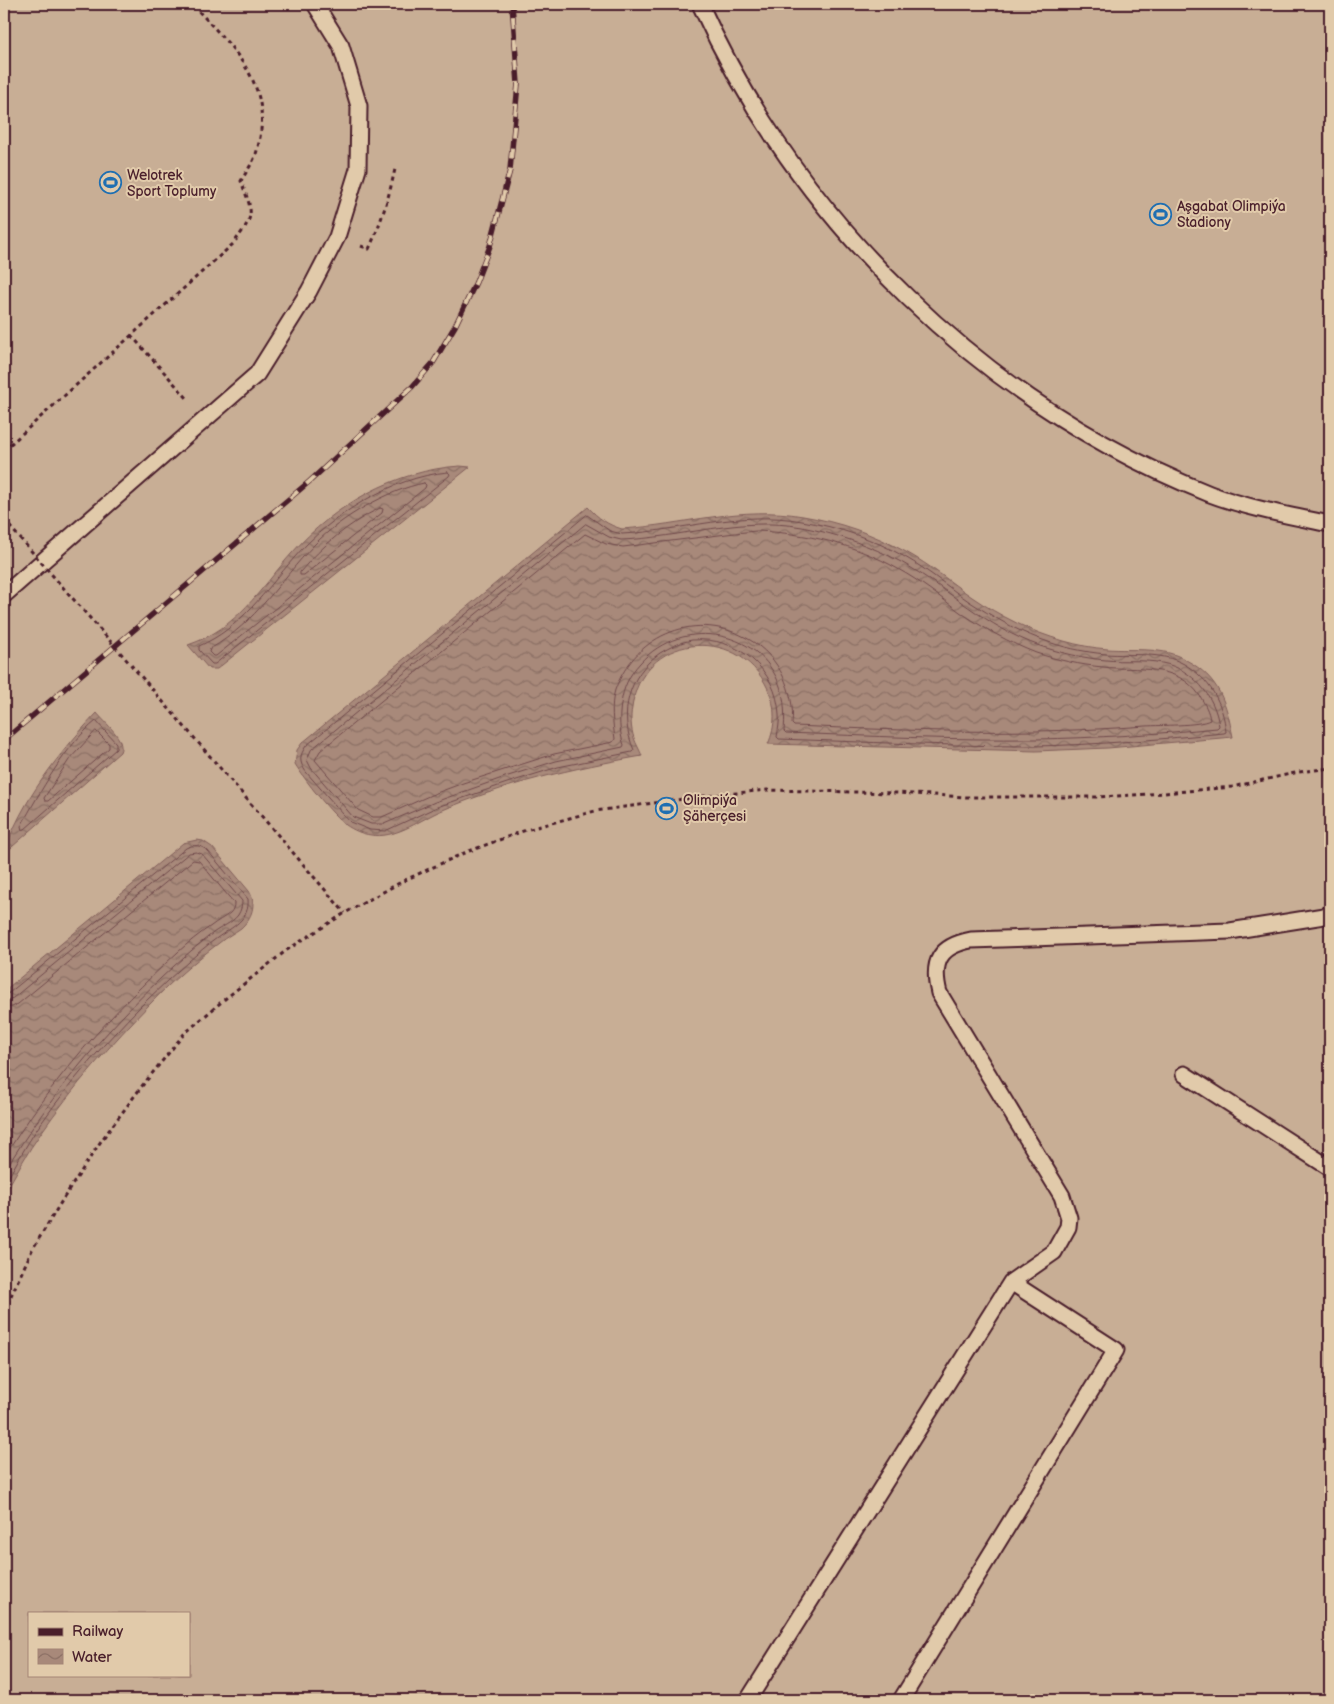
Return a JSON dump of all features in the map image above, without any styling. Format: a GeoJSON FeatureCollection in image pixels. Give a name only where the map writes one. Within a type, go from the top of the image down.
{"type":"FeatureCollection","features":[{"type":"Feature","properties":{"kind":"lane"},"geometry":{"type":"LineString","coordinates":[[4,595],[257,374],[309,291],[337,237],[358,169],[359,106],[341,46],[315,4]]}},
{"type":"Feature","properties":{"kind":"lane"},"geometry":{"type":"LineString","coordinates":[[700,4],[714,36],[751,102],[794,167],[841,227],[880,270],[950,336],[1010,383],[1074,426],[1142,463],[1212,494],[1282,515],[1330,524]]}},
{"type":"Feature","properties":{"kind":"lane"},"geometry":{"type":"LineString","coordinates":[[748,1700],[1011,1282],[1054,1252],[1068,1227],[1069,1218],[1062,1196],[939,992],[935,977],[936,966],[947,948],[958,942],[971,940],[1230,931],[1330,915]]}},
{"type":"Feature","properties":{"kind":"lane"},"geometry":{"type":"LineString","coordinates":[[1184,1074],[1330,1168]]}},
{"type":"Feature","properties":{"kind":"lane"},"geometry":{"type":"LineString","coordinates":[[901,1700],[1116,1350],[1011,1282]]}},
{"type":"Feature","properties":{"kind":"path"},"geometry":{"type":"LineString","coordinates":[[4,450],[233,244],[250,222],[251,208],[242,181],[255,155],[262,128],[261,102],[252,76],[231,47],[192,4]]}},
{"type":"Feature","properties":{"kind":"path"},"geometry":{"type":"LineString","coordinates":[[372,242],[390,193],[395,169]]}},
{"type":"Feature","properties":{"kind":"path"},"geometry":{"type":"LineString","coordinates":[[131,335],[185,395]]}},
{"type":"Feature","properties":{"kind":"path"},"geometry":{"type":"LineString","coordinates":[[4,520],[291,848],[345,913]]}},
{"type":"Feature","properties":{"kind":"path"},"geometry":{"type":"LineString","coordinates":[[4,1311],[32,1250],[63,1199],[107,1133],[184,1034],[287,950],[345,913],[403,881],[464,853],[526,830],[595,811],[767,790],[897,793],[966,797],[1099,796],[1164,793],[1232,786],[1299,772],[1330,768]]}},
{"type":"Feature","properties":{"kind":"shaded area","name":"Olimpiýa Şäherçesi"},"geometry":{"type":"Polygon","coordinates":[[[4,4],[1330,4],[1330,1700],[4,1700],[4,4]]]}},
{"type":"Feature","properties":{"kind":"water"},"geometry":{"type":"Polygon","coordinates":[[[460,466],[470,467],[217,669],[209,669],[188,645],[221,629],[234,618],[258,594],[292,553],[309,536],[347,505],[390,483],[413,475],[436,469],[460,466]]]}},
{"type":"Feature","properties":{"kind":"water"},"geometry":{"type":"Polygon","coordinates":[[[588,507],[604,521],[622,529],[735,514],[780,513],[830,522],[856,530],[906,552],[994,611],[1040,633],[1086,646],[1158,651],[1186,660],[1207,675],[1220,692],[1233,737],[1108,748],[1036,751],[768,744],[774,724],[774,709],[768,689],[754,668],[735,653],[713,646],[691,646],[670,652],[652,665],[639,683],[632,708],[631,723],[634,738],[642,756],[590,766],[513,785],[438,812],[405,829],[380,836],[358,832],[346,825],[333,813],[295,764],[297,750],[302,743],[588,507]]]}},
{"type":"Feature","properties":{"kind":"water"},"geometry":{"type":"Polygon","coordinates":[[[97,713],[120,742],[120,752],[4,854],[20,816],[31,797],[69,744],[97,713]]]}},
{"type":"Feature","properties":{"kind":"water"},"geometry":{"type":"Polygon","coordinates":[[[197,840],[203,841],[212,847],[249,891],[253,906],[248,920],[241,928],[184,971],[136,1018],[107,1050],[66,1099],[41,1133],[4,1194],[4,991],[183,843],[197,840]]]}},
{"type":"Feature","properties":{"kind":"railway"},"geometry":{"type":"LineString","coordinates":[[4,740],[310,481],[412,387],[433,363],[455,326],[476,282],[490,246],[510,170],[518,84],[512,4]]}},
{"type":"Feature","properties":{"kind":"place","name":"Welotrek Sport Toplumy"},"geometry":{"type":"Point","coordinates":[111,183]}},
{"type":"Feature","properties":{"kind":"place","name":"Aşgabat Olimpiýa Stadiony"},"geometry":{"type":"Point","coordinates":[1161,214]}},
{"type":"Feature","properties":{"kind":"place","name":"Olimpiýa Şäherçesi"},"geometry":{"type":"Point","coordinates":[667,808]}}]}
